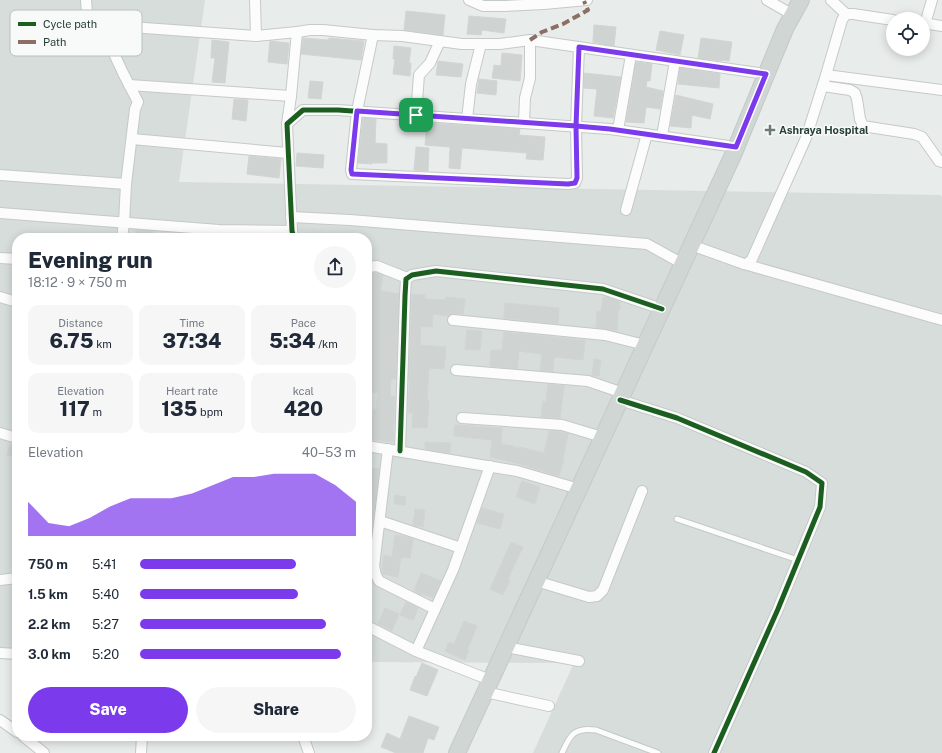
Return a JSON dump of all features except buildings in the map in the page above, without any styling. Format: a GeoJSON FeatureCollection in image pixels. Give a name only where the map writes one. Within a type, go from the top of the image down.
{"type":"FeatureCollection","features":[{"type":"Feature","properties":{"kind":"main road"},"geometry":{"type":"LineString","coordinates":[[457,753],[692,245],[736,147],[785,29],[801,0]]}},
{"type":"Feature","properties":{"kind":"street"},"geometry":{"type":"LineString","coordinates":[[86,0],[87,10]]}},
{"type":"Feature","properties":{"kind":"street"},"geometry":{"type":"LineString","coordinates":[[255,0],[256,36]]}},
{"type":"Feature","properties":{"kind":"street"},"geometry":{"type":"LineString","coordinates":[[469,0],[483,6],[504,6],[587,0]]}},
{"type":"Feature","properties":{"kind":"street"},"geometry":{"type":"LineString","coordinates":[[767,0],[793,15]]}},
{"type":"Feature","properties":{"kind":"street"},"geometry":{"type":"LineString","coordinates":[[831,0],[846,14],[886,19]]}},
{"type":"Feature","properties":{"kind":"street"},"geometry":{"type":"LineString","coordinates":[[928,12],[932,0]]}},
{"type":"Feature","properties":{"kind":"street"},"geometry":{"type":"LineString","coordinates":[[744,264],[748,263],[752,259],[806,138],[842,20],[846,14]]}},
{"type":"Feature","properties":{"kind":"street"},"geometry":{"type":"LineString","coordinates":[[930,25],[942,26]]}},
{"type":"Feature","properties":{"kind":"street"},"geometry":{"type":"LineString","coordinates":[[142,29],[256,36],[323,30],[373,36],[402,36],[462,44],[500,44],[530,40],[766,74]]}},
{"type":"Feature","properties":{"kind":"street"},"geometry":{"type":"LineString","coordinates":[[293,233],[287,124],[291,96],[296,32]]}},
{"type":"Feature","properties":{"kind":"street"},"geometry":{"type":"LineString","coordinates":[[373,36],[357,111],[351,170],[352,174],[358,175],[575,183],[577,178],[576,126],[579,47]]}},
{"type":"Feature","properties":{"kind":"street"},"geometry":{"type":"LineString","coordinates":[[524,123],[525,98],[530,78],[530,40]]}},
{"type":"Feature","properties":{"kind":"street"},"geometry":{"type":"LineString","coordinates":[[416,115],[419,75],[430,63],[440,41]]}},
{"type":"Feature","properties":{"kind":"street"},"geometry":{"type":"LineString","coordinates":[[466,119],[471,84],[481,44]]}},
{"type":"Feature","properties":{"kind":"street"},"geometry":{"type":"LineString","coordinates":[[618,130],[631,55]]}},
{"type":"Feature","properties":{"kind":"street"},"geometry":{"type":"LineString","coordinates":[[115,56],[138,102],[135,109],[126,184],[123,233]]}},
{"type":"Feature","properties":{"kind":"street"},"geometry":{"type":"LineString","coordinates":[[662,136],[675,61]]}},
{"type":"Feature","properties":{"kind":"street"},"geometry":{"type":"LineString","coordinates":[[826,75],[942,90]]}},
{"type":"Feature","properties":{"kind":"street"},"geometry":{"type":"LineString","coordinates":[[129,85],[291,96]]}},
{"type":"Feature","properties":{"kind":"street"},"geometry":{"type":"LineString","coordinates":[[823,86],[850,90],[855,93],[860,119],[864,126],[914,134],[922,137],[939,161],[942,162]]}},
{"type":"Feature","properties":{"kind":"street"},"geometry":{"type":"LineString","coordinates":[[287,124],[303,110],[338,110],[576,126],[618,130],[736,147]]}},
{"type":"Feature","properties":{"kind":"street"},"geometry":{"type":"LineString","coordinates":[[626,210],[647,134]]}},
{"type":"Feature","properties":{"kind":"street"},"geometry":{"type":"LineString","coordinates":[[132,139],[288,153]]}},
{"type":"Feature","properties":{"kind":"street"},"geometry":{"type":"LineString","coordinates":[[0,176],[126,184]]}},
{"type":"Feature","properties":{"kind":"street"},"geometry":{"type":"LineString","coordinates":[[0,212],[263,233]]}},
{"type":"Feature","properties":{"kind":"street"},"geometry":{"type":"LineString","coordinates":[[291,217],[350,220],[647,244],[683,264]]}},
{"type":"Feature","properties":{"kind":"street"},"geometry":{"type":"LineString","coordinates":[[692,245],[744,264],[942,320]]}},
{"type":"Feature","properties":{"kind":"street"},"geometry":{"type":"LineString","coordinates":[[0,258],[12,259]]}},
{"type":"Feature","properties":{"kind":"street"},"geometry":{"type":"LineString","coordinates":[[372,266],[377,266],[408,278]]}},
{"type":"Feature","properties":{"kind":"street"},"geometry":{"type":"LineString","coordinates":[[400,451],[406,279],[412,275],[436,271],[603,289],[662,309]]}},
{"type":"Feature","properties":{"kind":"street"},"geometry":{"type":"LineString","coordinates":[[0,297],[12,301]]}},
{"type":"Feature","properties":{"kind":"street"},"geometry":{"type":"LineString","coordinates":[[453,320],[605,335],[645,345]]}},
{"type":"Feature","properties":{"kind":"street"},"geometry":{"type":"LineString","coordinates":[[456,370],[588,381],[806,472],[822,484],[820,507],[775,616],[714,753]]}},
{"type":"Feature","properties":{"kind":"street"},"geometry":{"type":"LineString","coordinates":[[462,418],[562,425],[602,437]]}},
{"type":"Feature","properties":{"kind":"street"},"geometry":{"type":"LineString","coordinates":[[0,433],[12,437]]}},
{"type":"Feature","properties":{"kind":"street"},"geometry":{"type":"LineString","coordinates":[[372,447],[517,471],[578,489]]}},
{"type":"Feature","properties":{"kind":"street"},"geometry":{"type":"LineString","coordinates":[[388,450],[374,566],[376,575],[379,581],[435,609]]}},
{"type":"Feature","properties":{"kind":"street"},"geometry":{"type":"LineString","coordinates":[[416,651],[453,570],[490,466]]}},
{"type":"Feature","properties":{"kind":"street"},"geometry":{"type":"LineString","coordinates":[[536,581],[589,597],[597,596],[603,590],[642,491]]}},
{"type":"Feature","properties":{"kind":"street"},"geometry":{"type":"LineString","coordinates":[[380,521],[461,548]]}},
{"type":"Feature","properties":{"kind":"street"},"geometry":{"type":"LineString","coordinates":[[0,580],[12,579]]}},
{"type":"Feature","properties":{"kind":"street"},"geometry":{"type":"LineString","coordinates":[[372,629],[488,686],[549,706]]}},
{"type":"Feature","properties":{"kind":"street"},"geometry":{"type":"LineString","coordinates":[[506,647],[578,661]]}},
{"type":"Feature","properties":{"kind":"street"},"geometry":{"type":"LineString","coordinates":[[0,653],[12,654]]}},
{"type":"Feature","properties":{"kind":"street"},"geometry":{"type":"LineString","coordinates":[[0,720],[12,728]]}},
{"type":"Feature","properties":{"kind":"street"},"geometry":{"type":"LineString","coordinates":[[29,741],[44,753]]}},
{"type":"Feature","properties":{"kind":"street"},"geometry":{"type":"LineString","coordinates":[[141,753],[142,741]]}},
{"type":"Feature","properties":{"kind":"street"},"geometry":{"type":"LineString","coordinates":[[305,741],[309,753]]}},
{"type":"Feature","properties":{"kind":"lane"},"geometry":{"type":"LineString","coordinates":[[677,519],[798,560]]}},
{"type":"Feature","properties":{"kind":"lane"},"geometry":{"type":"LineString","coordinates":[[562,753],[571,735],[578,730],[587,729],[596,730],[658,753]]}},
{"type":"Feature","properties":{"kind":"shaded area"},"geometry":{"type":"Polygon","coordinates":[[[0,0],[205,0],[179,182],[940,195],[942,197],[942,753],[533,753],[574,663],[372,662],[372,233],[12,233],[12,660],[0,659],[0,0]]]}},
{"type":"Feature","properties":{"kind":"marked path"},"geometry":{"type":"LineString","coordinates":[[530,40],[542,32],[563,24],[588,10],[584,1]]}},
{"type":"Feature","properties":{"kind":"cycle path"},"geometry":{"type":"LineString","coordinates":[[293,233],[287,124],[303,110],[338,110],[610,129],[736,147]]}},
{"type":"Feature","properties":{"kind":"cycle path"},"geometry":{"type":"LineString","coordinates":[[400,451],[406,279],[412,275],[436,271],[603,289],[662,309]]}},
{"type":"Feature","properties":{"kind":"cycle path"},"geometry":{"type":"LineString","coordinates":[[620,400],[677,418],[806,472],[822,483],[820,507],[778,609],[714,753]]}},
{"type":"Feature","properties":{"kind":"place","name":"Ashraya Hospital"},"geometry":{"type":"Point","coordinates":[770,130]}},
{"type":"Feature","properties":{"kind":"route"},"geometry":{"type":"LineString","coordinates":[[416,115],[357,111],[351,170],[352,174],[568,184],[575,183],[577,178],[576,126],[610,129],[736,147],[766,74],[579,47],[576,126],[416,115]]}}]}
